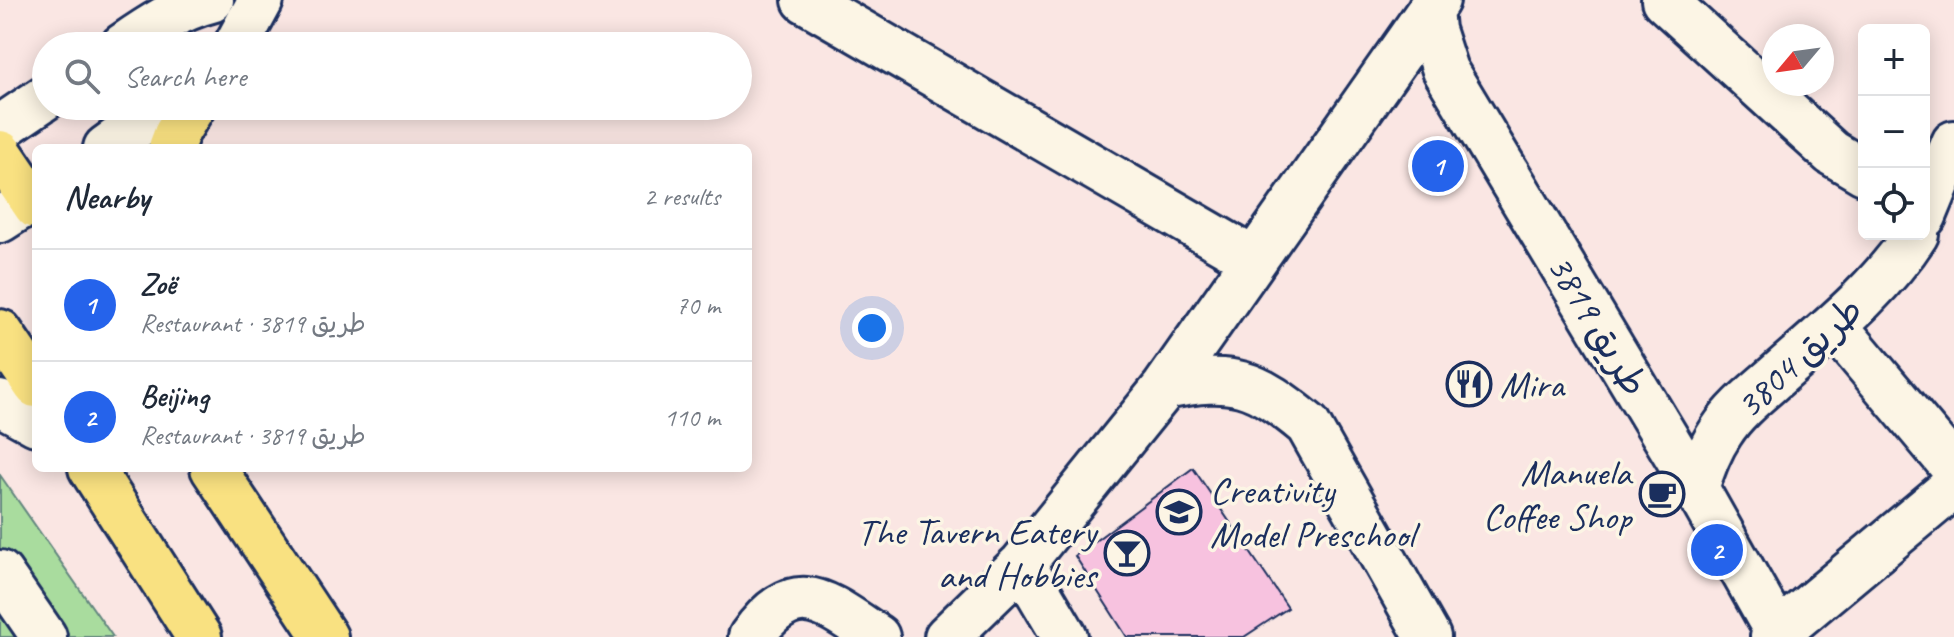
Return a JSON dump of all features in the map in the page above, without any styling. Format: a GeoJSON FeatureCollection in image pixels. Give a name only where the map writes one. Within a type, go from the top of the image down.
{"type":"FeatureCollection","features":[{"type":"Feature","properties":{"kind":"main road"},"geometry":{"type":"LineString","coordinates":[[172,144],[184,120]]}},
{"type":"Feature","properties":{"kind":"main road"},"geometry":{"type":"LineString","coordinates":[[0,153],[26,206]]}},
{"type":"Feature","properties":{"kind":"main road"},"geometry":{"type":"LineString","coordinates":[[0,332],[32,379]]}},
{"type":"Feature","properties":{"kind":"main road"},"geometry":{"type":"LineString","coordinates":[[94,472],[199,637]]}},
{"type":"Feature","properties":{"kind":"main road"},"geometry":{"type":"LineString","coordinates":[[216,472],[325,637]]}},
{"type":"Feature","properties":{"kind":"street"},"geometry":{"type":"LineString","coordinates":[[144,32],[211,0]]}},
{"type":"Feature","properties":{"kind":"street"},"geometry":{"type":"LineString","coordinates":[[244,32],[261,0]]}},
{"type":"Feature","properties":{"kind":"street"},"geometry":{"type":"LineString","coordinates":[[805,0],[1254,260]]}},
{"type":"Feature","properties":{"kind":"street"},"geometry":{"type":"LineString","coordinates":[[1664,0],[1832,153],[1858,168]]}},
{"type":"Feature","properties":{"kind":"street"},"geometry":{"type":"LineString","coordinates":[[947,637],[1022,564],[1165,387],[1434,5]]}},
{"type":"Feature","properties":{"kind":"street","name":"طريق 3819"},"geometry":{"type":"LineString","coordinates":[[1434,5],[1432,30],[1445,70],[1696,488],[1777,636]]}},
{"type":"Feature","properties":{"kind":"street"},"geometry":{"type":"LineString","coordinates":[[0,128],[32,106]]}},
{"type":"Feature","properties":{"kind":"street"},"geometry":{"type":"LineString","coordinates":[[112,144],[145,120]]}},
{"type":"Feature","properties":{"kind":"street"},"geometry":{"type":"LineString","coordinates":[[1934,197],[1954,143]]}},
{"type":"Feature","properties":{"kind":"street","name":"طريق 3804"},"geometry":{"type":"LineString","coordinates":[[1696,488],[1706,458],[1722,430],[1743,405],[1835,326],[1888,273],[1912,240]]}},
{"type":"Feature","properties":{"kind":"street"},"geometry":{"type":"LineString","coordinates":[[1835,326],[1954,468]]}},
{"type":"Feature","properties":{"kind":"street"},"geometry":{"type":"LineString","coordinates":[[1165,387],[1204,379],[1242,383],[1278,400],[1308,425],[1428,637]]}},
{"type":"Feature","properties":{"kind":"street"},"geometry":{"type":"LineString","coordinates":[[0,403],[32,421]]}},
{"type":"Feature","properties":{"kind":"street"},"geometry":{"type":"LineString","coordinates":[[1777,636],[1954,486]]}},
{"type":"Feature","properties":{"kind":"street"},"geometry":{"type":"LineString","coordinates":[[1022,564],[1065,637]]}},
{"type":"Feature","properties":{"kind":"street"},"geometry":{"type":"LineString","coordinates":[[0,573],[44,637]]}},
{"type":"Feature","properties":{"kind":"street"},"geometry":{"type":"LineString","coordinates":[[751,637],[779,606],[798,600],[815,600],[833,607],[877,637]]}},
{"type":"Feature","properties":{"kind":"green space"},"geometry":{"type":"Polygon","coordinates":[[[0,475],[113,637],[0,637],[0,475]]]}},
{"type":"Feature","properties":{"kind":"building","name":"Creativity Model Preschool"},"geometry":{"type":"Polygon","coordinates":[[[1193,468],[1288,608],[1244,637],[1127,637],[1075,556],[1193,468]]]}},
{"type":"Feature","properties":{"kind":"place","name":"Zoë"},"geometry":{"type":"Point","coordinates":[1438,166]}},
{"type":"Feature","properties":{"kind":"place","name":"Mira"},"geometry":{"type":"Point","coordinates":[1469,384]}},
{"type":"Feature","properties":{"kind":"place","name":"Manuela Coffee Shop"},"geometry":{"type":"Point","coordinates":[1662,494]}},
{"type":"Feature","properties":{"kind":"place","name":"Creativity Model Preschool"},"geometry":{"type":"Point","coordinates":[1179,512]}},
{"type":"Feature","properties":{"kind":"place","name":"Beijing"},"geometry":{"type":"Point","coordinates":[1717,550]}},
{"type":"Feature","properties":{"kind":"place","name":"The Tavern Eatery and Hobbies"},"geometry":{"type":"Point","coordinates":[1127,553]}}]}
